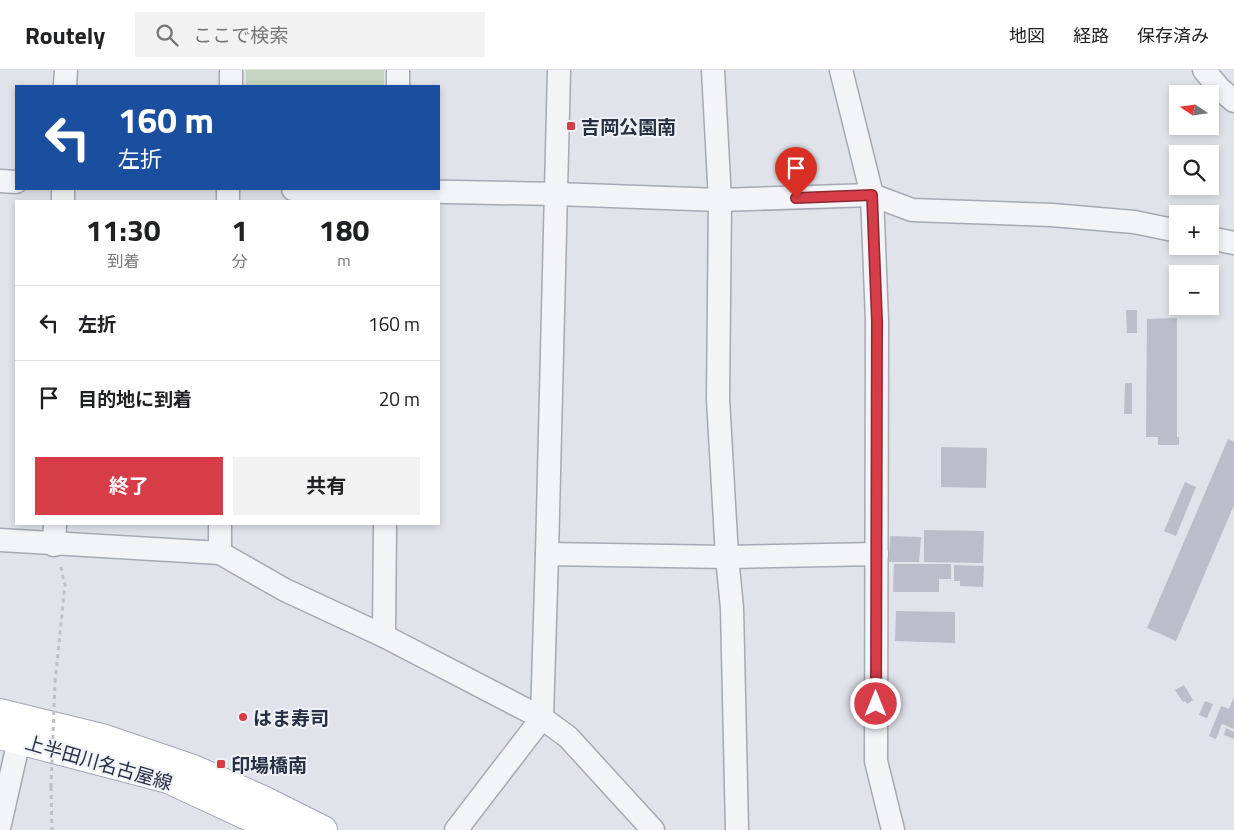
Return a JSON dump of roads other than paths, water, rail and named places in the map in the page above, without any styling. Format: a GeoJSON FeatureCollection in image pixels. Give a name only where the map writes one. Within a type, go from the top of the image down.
{"type":"FeatureCollection","features":[{"type":"Feature","properties":{"kind":"main road","name":"上半田川名古屋線"},"geometry":{"type":"LineString","coordinates":[[0,713],[102,738],[193,769],[264,800],[323,830]]}},
{"type":"Feature","properties":{"kind":"main road","name":"上半田川名古屋線"},"geometry":{"type":"LineString","coordinates":[[10,738],[168,779],[278,830]]}},
{"type":"Feature","properties":{"kind":"street"},"geometry":{"type":"LineString","coordinates":[[65,85],[66,70]]}},
{"type":"Feature","properties":{"kind":"street"},"geometry":{"type":"LineString","coordinates":[[231,85],[232,70]]}},
{"type":"Feature","properties":{"kind":"street"},"geometry":{"type":"LineString","coordinates":[[398,70],[398,85]]}},
{"type":"Feature","properties":{"kind":"street"},"geometry":{"type":"LineString","coordinates":[[456,830],[542,718],[548,554],[559,70]]}},
{"type":"Feature","properties":{"kind":"street"},"geometry":{"type":"LineString","coordinates":[[713,70],[720,200],[718,399],[732,608],[738,830]]}},
{"type":"Feature","properties":{"kind":"street"},"geometry":{"type":"LineString","coordinates":[[841,70],[872,195],[877,321],[876,761],[893,830]]}},
{"type":"Feature","properties":{"kind":"street"},"geometry":{"type":"LineString","coordinates":[[1204,70],[1219,88],[1234,101]]}},
{"type":"Feature","properties":{"kind":"street"},"geometry":{"type":"LineString","coordinates":[[0,181],[15,182]]}},
{"type":"Feature","properties":{"kind":"street"},"geometry":{"type":"LineString","coordinates":[[314,190],[397,194],[556,194],[720,200],[872,195],[912,210],[1052,215],[1134,222],[1169,229]]}},
{"type":"Feature","properties":{"kind":"street"},"geometry":{"type":"LineString","coordinates":[[1219,240],[1234,243]]}},
{"type":"Feature","properties":{"kind":"street"},"geometry":{"type":"LineString","coordinates":[[220,525],[220,553]]}},
{"type":"Feature","properties":{"kind":"street"},"geometry":{"type":"LineString","coordinates":[[384,636],[385,525]]}},
{"type":"Feature","properties":{"kind":"street"},"geometry":{"type":"LineString","coordinates":[[0,540],[55,534],[220,553],[285,590],[384,636],[542,718],[568,737],[653,830]]}},
{"type":"Feature","properties":{"kind":"street"},"geometry":{"type":"LineString","coordinates":[[548,554],[728,557],[877,554]]}},
{"type":"Feature","properties":{"kind":"street"},"geometry":{"type":"LineString","coordinates":[[0,824],[10,738]]}},
{"type":"Feature","properties":{"kind":"place","name":"吉岡公園南"},"geometry":{"type":"Point","coordinates":[571,126]}},
{"type":"Feature","properties":{"kind":"place","name":"はま寿司"},"geometry":{"type":"Point","coordinates":[243,717]}},
{"type":"Feature","properties":{"kind":"place","name":"印場橋南"},"geometry":{"type":"Point","coordinates":[221,764]}}]}
